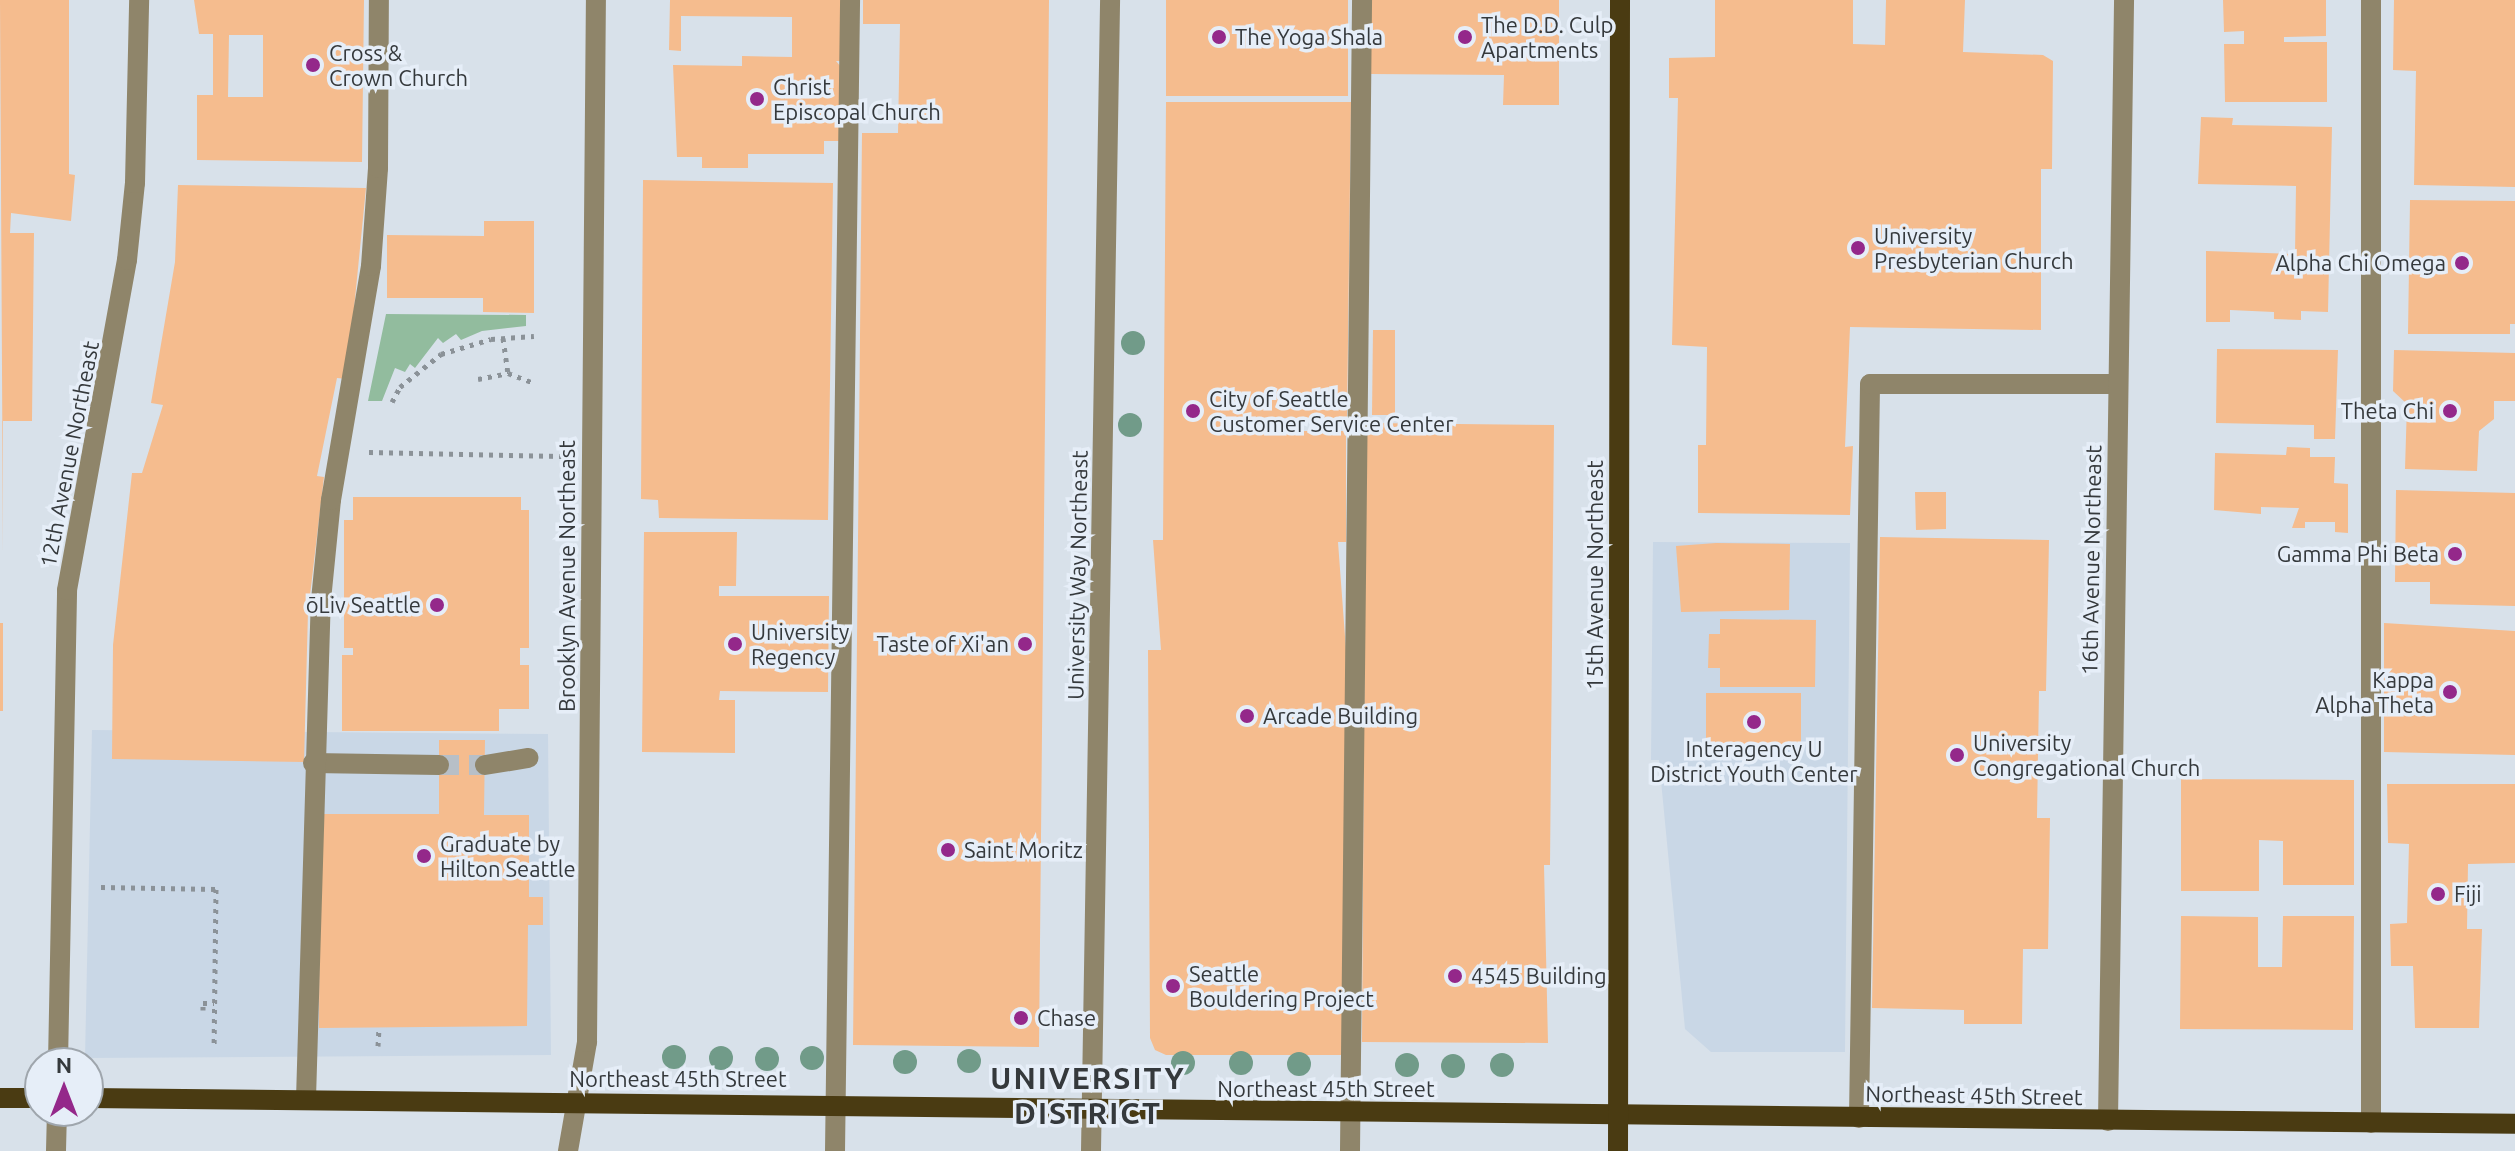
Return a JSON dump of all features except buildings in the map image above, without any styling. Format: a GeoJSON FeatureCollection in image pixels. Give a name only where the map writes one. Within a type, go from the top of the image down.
{"type":"FeatureCollection","features":[{"type":"Feature","properties":{"kind":"main road","name":"15th Avenue Northeast"},"geometry":{"type":"LineString","coordinates":[[1618,1151],[1620,0]]}},
{"type":"Feature","properties":{"kind":"main road"},"geometry":{"type":"LineString","coordinates":[[0,1098],[24,1098]]}},
{"type":"Feature","properties":{"kind":"main road","name":"Northeast 45th Street"},"geometry":{"type":"LineString","coordinates":[[104,1098],[2515,1124]]}},
{"type":"Feature","properties":{"kind":"street","name":"12th Avenue Northeast"},"geometry":{"type":"LineString","coordinates":[[58,1047],[67,590],[127,260],[135,183],[139,0]]}},
{"type":"Feature","properties":{"kind":"street"},"geometry":{"type":"LineString","coordinates":[[306,1099],[313,763],[325,550],[371,266],[379,0]]}},
{"type":"Feature","properties":{"kind":"street","name":"Brooklyn Avenue Northeast"},"geometry":{"type":"LineString","coordinates":[[568,1151],[587,1042],[596,0]]}},
{"type":"Feature","properties":{"kind":"street"},"geometry":{"type":"LineString","coordinates":[[835,1151],[850,0]]}},
{"type":"Feature","properties":{"kind":"street","name":"University Way Northeast"},"geometry":{"type":"LineString","coordinates":[[1091,1151],[1110,0]]}},
{"type":"Feature","properties":{"kind":"street"},"geometry":{"type":"LineString","coordinates":[[1350,1151],[1362,0]]}},
{"type":"Feature","properties":{"kind":"street","name":"16th Avenue Northeast"},"geometry":{"type":"LineString","coordinates":[[2108,1121],[2124,0]]}},
{"type":"Feature","properties":{"kind":"street"},"geometry":{"type":"LineString","coordinates":[[2371,0],[2371,1123]]}},
{"type":"Feature","properties":{"kind":"street"},"geometry":{"type":"LineString","coordinates":[[1859,1118],[1870,384],[2117,384]]}},
{"type":"Feature","properties":{"kind":"street"},"geometry":{"type":"LineString","coordinates":[[485,765],[528,758]]}},
{"type":"Feature","properties":{"kind":"street"},"geometry":{"type":"LineString","coordinates":[[313,763],[439,765]]}},
{"type":"Feature","properties":{"kind":"street"},"geometry":{"type":"LineString","coordinates":[[56,1151],[57,1127]]}},
{"type":"Feature","properties":{"kind":"path"},"geometry":{"type":"LineString","coordinates":[[392,402],[400,387],[441,354],[503,338],[534,336]]}},
{"type":"Feature","properties":{"kind":"path"},"geometry":{"type":"LineString","coordinates":[[503,338],[508,373]]}},
{"type":"Feature","properties":{"kind":"path"},"geometry":{"type":"LineString","coordinates":[[478,379],[508,373],[534,383]]}},
{"type":"Feature","properties":{"kind":"path"},"geometry":{"type":"LineString","coordinates":[[340,451],[534,455]]}},
{"type":"Feature","properties":{"kind":"path"},"geometry":{"type":"LineString","coordinates":[[101,887],[216,889],[214,1046]]}},
{"type":"Feature","properties":{"kind":"path"},"geometry":{"type":"LineString","coordinates":[[206,963],[215,963]]}},
{"type":"Feature","properties":{"kind":"path"},"geometry":{"type":"LineString","coordinates":[[206,971],[215,971]]}},
{"type":"Feature","properties":{"kind":"path"},"geometry":{"type":"LineString","coordinates":[[203,1010],[203,1003],[214,1003]]}},
{"type":"Feature","properties":{"kind":"path"},"geometry":{"type":"LineString","coordinates":[[378,1046],[379,1029]]}},
{"type":"Feature","properties":{"kind":"shaded area"},"geometry":{"type":"Polygon","coordinates":[[[1653,542],[1850,543],[1845,1052],[1711,1052],[1685,1029],[1659,760],[1651,760],[1653,542]]]}},
{"type":"Feature","properties":{"kind":"shaded area"},"geometry":{"type":"Polygon","coordinates":[[[92,730],[548,734],[551,1055],[104,1058],[104,1047],[85,1047],[92,730]]]}},
{"type":"Feature","properties":{"kind":"green space"},"geometry":{"type":"Polygon","coordinates":[[[386,314],[526,315],[526,326],[482,331],[461,340],[456,334],[443,343],[438,338],[415,368],[410,364],[405,372],[395,368],[382,401],[368,401],[386,314]]]}},
{"type":"Feature","properties":{"kind":"tunnel"},"geometry":{"type":"LineString","coordinates":[[439,765],[485,765]]}},
{"type":"Feature","properties":{"kind":"place","name":"The Yoga Shala"},"geometry":{"type":"Point","coordinates":[1219,37]}},
{"type":"Feature","properties":{"kind":"place","name":"The D.D. Culp Apartments"},"geometry":{"type":"Point","coordinates":[1465,37]}},
{"type":"Feature","properties":{"kind":"place","name":"Cross & Crown Church"},"geometry":{"type":"Point","coordinates":[313,65]}},
{"type":"Feature","properties":{"kind":"place","name":"Christ Episcopal Church"},"geometry":{"type":"Point","coordinates":[757,99]}},
{"type":"Feature","properties":{"kind":"place","name":"University Presbyterian Church"},"geometry":{"type":"Point","coordinates":[1858,248]}},
{"type":"Feature","properties":{"kind":"place","name":"Alpha Chi Omega"},"geometry":{"type":"Point","coordinates":[2462,263]}},
{"type":"Feature","properties":{"kind":"place","name":"City of Seattle Customer Service Center"},"geometry":{"type":"Point","coordinates":[1193,411]}},
{"type":"Feature","properties":{"kind":"place","name":"Theta Chi"},"geometry":{"type":"Point","coordinates":[2450,411]}},
{"type":"Feature","properties":{"kind":"place","name":"Gamma Phi Beta"},"geometry":{"type":"Point","coordinates":[2455,554]}},
{"type":"Feature","properties":{"kind":"place","name":"ōLiv Seattle"},"geometry":{"type":"Point","coordinates":[437,605]}},
{"type":"Feature","properties":{"kind":"place","name":"University Regency"},"geometry":{"type":"Point","coordinates":[735,644]}},
{"type":"Feature","properties":{"kind":"place","name":"Taste of Xi'an"},"geometry":{"type":"Point","coordinates":[1025,644]}},
{"type":"Feature","properties":{"kind":"place","name":"Kappa Alpha Theta"},"geometry":{"type":"Point","coordinates":[2450,692]}},
{"type":"Feature","properties":{"kind":"place","name":"Arcade Building"},"geometry":{"type":"Point","coordinates":[1247,716]}},
{"type":"Feature","properties":{"kind":"place","name":"Interagency U District Youth Center"},"geometry":{"type":"Point","coordinates":[1754,722]}},
{"type":"Feature","properties":{"kind":"place","name":"University Congregational Church"},"geometry":{"type":"Point","coordinates":[1957,755]}},
{"type":"Feature","properties":{"kind":"place","name":"Saint Moritz"},"geometry":{"type":"Point","coordinates":[948,850]}},
{"type":"Feature","properties":{"kind":"place","name":"Graduate by Hilton Seattle"},"geometry":{"type":"Point","coordinates":[424,856]}},
{"type":"Feature","properties":{"kind":"place","name":"Fiji"},"geometry":{"type":"Point","coordinates":[2438,894]}},
{"type":"Feature","properties":{"kind":"place","name":"4545 Building"},"geometry":{"type":"Point","coordinates":[1455,976]}},
{"type":"Feature","properties":{"kind":"place","name":"Seattle Bouldering Project"},"geometry":{"type":"Point","coordinates":[1173,986]}},
{"type":"Feature","properties":{"kind":"place","name":"Chase"},"geometry":{"type":"Point","coordinates":[1021,1018]}},
{"type":"Feature","properties":{"kind":"district","name":"UNIVERSITY DISTRICT"},"geometry":{"type":"Point","coordinates":[1088,1095]}}]}
